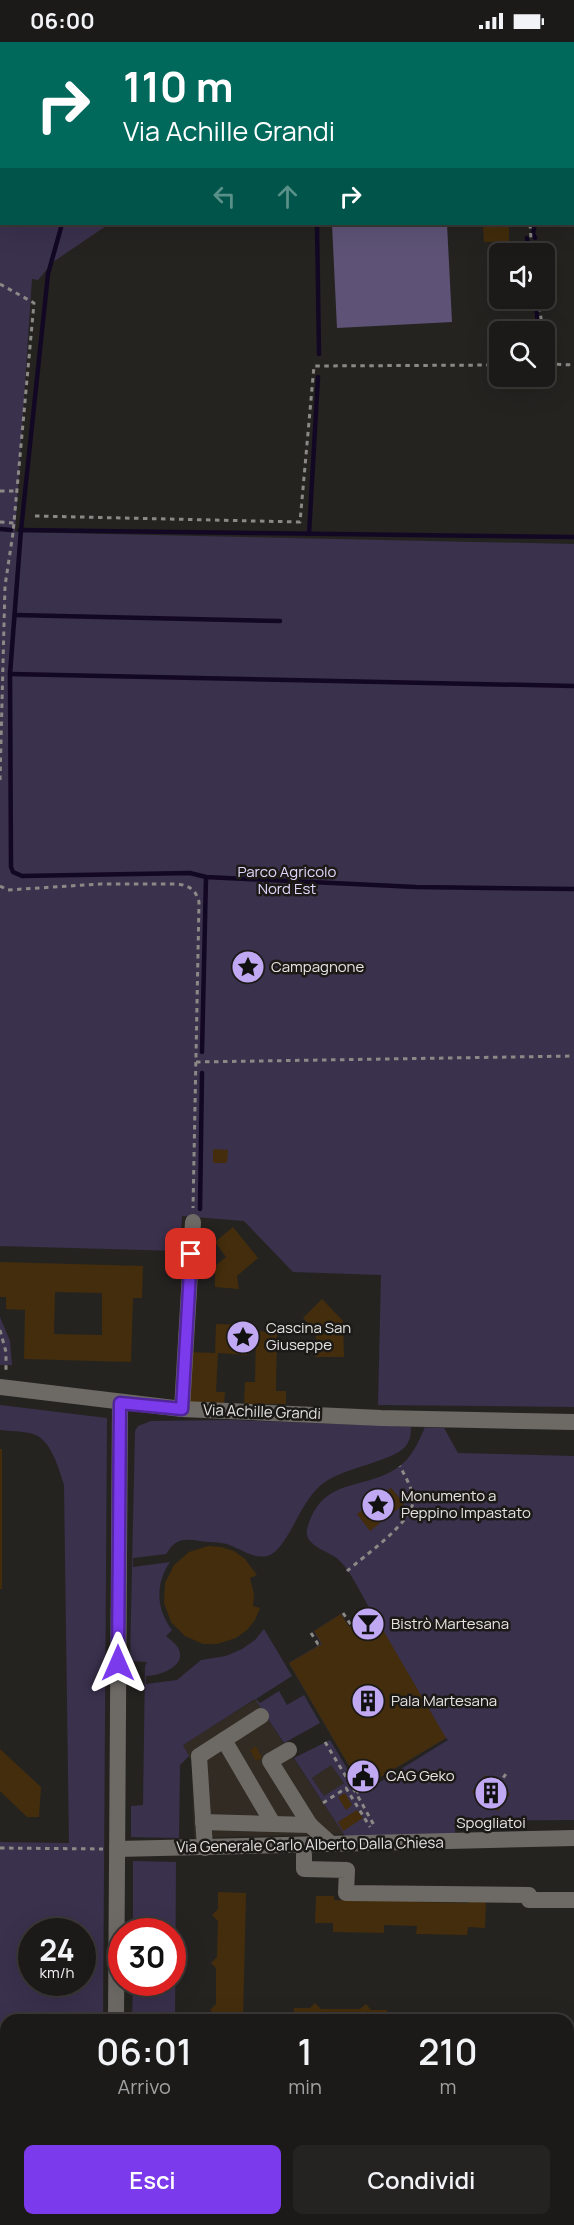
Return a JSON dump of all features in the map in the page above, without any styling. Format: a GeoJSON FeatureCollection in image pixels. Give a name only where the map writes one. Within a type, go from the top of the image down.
{"type":"FeatureCollection","features":[{"type":"Feature","properties":{"kind":"street"},"geometry":{"type":"LineString","coordinates":[[182,1409],[193,1222]]}},
{"type":"Feature","properties":{"kind":"street","name":"Via Achille Grandi"},"geometry":{"type":"LineString","coordinates":[[3,1382],[120,1403],[182,1409],[381,1418],[574,1422]]}},
{"type":"Feature","properties":{"kind":"street"},"geometry":{"type":"LineString","coordinates":[[116,2014],[120,1403]]}},
{"type":"Feature","properties":{"kind":"street"},"geometry":{"type":"LineString","coordinates":[[205,1848],[199,1756],[261,1716]]}},
{"type":"Feature","properties":{"kind":"street"},"geometry":{"type":"LineString","coordinates":[[224,1740],[272,1822]]}},
{"type":"Feature","properties":{"kind":"street"},"geometry":{"type":"LineString","coordinates":[[289,1750],[270,1761],[310,1824],[331,1844]]}},
{"type":"Feature","properties":{"kind":"street"},"geometry":{"type":"LineString","coordinates":[[203,1822],[310,1824]]}},
{"type":"Feature","properties":{"kind":"street","name":"Via Generale Carlo Alberto Dalla Chiesa"},"geometry":{"type":"LineString","coordinates":[[117,1849],[574,1838]]}},
{"type":"Feature","properties":{"kind":"street"},"geometry":{"type":"LineString","coordinates":[[304,1855],[304,1869],[347,1870],[346,1893],[530,1895],[529,1900],[574,1900]]}},
{"type":"Feature","properties":{"kind":"path"},"geometry":{"type":"LineString","coordinates":[[530,225],[531,243]]}},
{"type":"Feature","properties":{"kind":"path"},"geometry":{"type":"LineString","coordinates":[[0,284],[34,303],[14,523],[5,586],[0,780]]}},
{"type":"Feature","properties":{"kind":"path"},"geometry":{"type":"LineString","coordinates":[[35,516],[300,522],[314,366],[489,364]]}},
{"type":"Feature","properties":{"kind":"path"},"geometry":{"type":"LineString","coordinates":[[555,364],[574,365]]}},
{"type":"Feature","properties":{"kind":"path"},"geometry":{"type":"LineString","coordinates":[[0,491],[17,492]]}},
{"type":"Feature","properties":{"kind":"path"},"geometry":{"type":"LineString","coordinates":[[0,522],[14,523]]}},
{"type":"Feature","properties":{"kind":"path"},"geometry":{"type":"LineString","coordinates":[[0,886],[8,890],[100,884],[178,884],[196,892],[199,902],[193,1222]]}},
{"type":"Feature","properties":{"kind":"path"},"geometry":{"type":"LineString","coordinates":[[196,1062],[574,1056]]}},
{"type":"Feature","properties":{"kind":"path"},"geometry":{"type":"LineString","coordinates":[[0,1330],[6,1352],[3,1382]]}},
{"type":"Feature","properties":{"kind":"path"},"geometry":{"type":"LineString","coordinates":[[347,1571],[410,1513],[412,1491],[400,1466]]}},
{"type":"Feature","properties":{"kind":"path"},"geometry":{"type":"LineString","coordinates":[[344,1613],[351,1625],[349,1627]]}},
{"type":"Feature","properties":{"kind":"path"},"geometry":{"type":"LineString","coordinates":[[311,1633],[318,1644],[322,1644]]}},
{"type":"Feature","properties":{"kind":"path"},"geometry":{"type":"LineString","coordinates":[[323,1803],[346,1788],[372,1829],[375,1827],[358,1792],[325,1742]]}},
{"type":"Feature","properties":{"kind":"path"},"geometry":{"type":"LineString","coordinates":[[498,1785],[508,1771]]}},
{"type":"Feature","properties":{"kind":"path"},"geometry":{"type":"LineString","coordinates":[[0,1848],[117,1849]]}},
{"type":"Feature","properties":{"kind":"shaded area"},"geometry":{"type":"Polygon","coordinates":[[[332,225],[447,225],[452,322],[337,328],[332,225]]]}},
{"type":"Feature","properties":{"kind":"shaded area"},"geometry":{"type":"Polygon","coordinates":[[[256,1699],[344,1834],[194,1838],[192,1770],[195,1766],[182,1745],[256,1699]]]}},
{"type":"Feature","properties":{"kind":"shaded area"},"geometry":{"type":"Polygon","coordinates":[[[331,1764],[344,1783],[324,1796],[312,1778],[331,1764]]]}},
{"type":"Feature","properties":{"kind":"green space","name":"Parco Agricolo Nord Est"},"geometry":{"type":"Polygon","coordinates":[[[0,225],[108,225],[53,262],[38,280],[32,279],[15,532],[574,544],[574,1407],[378,1405],[381,1275],[293,1272],[244,1221],[182,1216],[180,1251],[0,1246],[0,225]]]}},
{"type":"Feature","properties":{"kind":"green space"},"geometry":{"type":"Polygon","coordinates":[[[0,1317],[10,1341],[12,1365],[0,1365],[0,1317]]]}},
{"type":"Feature","properties":{"kind":"green space"},"geometry":{"type":"Polygon","coordinates":[[[0,1405],[107,1418],[103,2014],[0,2014],[0,1842],[69,1843],[64,1485],[49,1448],[45,1442],[33,1434],[0,1430],[0,1405]]]}},
{"type":"Feature","properties":{"kind":"green space"},"geometry":{"type":"Polygon","coordinates":[[[231,1420],[417,1427],[411,1427],[408,1443],[398,1453],[325,1482],[308,1500],[282,1544],[275,1552],[267,1556],[253,1555],[221,1543],[185,1540],[175,1543],[166,1554],[133,1558],[133,1567],[170,1562],[162,1579],[159,1596],[163,1614],[172,1630],[166,1636],[177,1646],[180,1656],[175,1666],[170,1669],[146,1676],[146,1684],[177,1680],[201,1660],[226,1656],[242,1649],[255,1640],[264,1629],[292,1676],[256,1699],[260,1703],[279,1691],[287,1705],[304,1695],[320,1723],[284,1743],[294,1758],[330,1740],[362,1793],[448,1740],[446,1738],[362,1788],[289,1663],[321,1644],[314,1631],[341,1614],[349,1627],[372,1613],[341,1562],[308,1538],[310,1520],[318,1506],[337,1490],[385,1475],[397,1468],[411,1455],[425,1427],[444,1428],[458,1453],[574,1456],[574,1820],[455,1821],[455,1839],[347,1839],[255,1699],[183,1745],[189,1756],[180,1765],[179,1838],[131,1837],[131,1806],[143,1805],[145,1666],[147,1662],[130,1661],[135,1431],[138,1426],[151,1421],[231,1420]],[[391,1488],[358,1514],[404,1504],[391,1488]],[[331,1765],[312,1778],[324,1796],[344,1783],[331,1765]]]}},
{"type":"Feature","properties":{"kind":"green space"},"geometry":{"type":"Polygon","coordinates":[[[133,1861],[176,1862],[176,1918],[133,1918],[133,1861]]]}},
{"type":"Feature","properties":{"kind":"green space"},"geometry":{"type":"Polygon","coordinates":[[[133,1996],[175,1996],[175,2014],[132,2014],[133,1996]]]}},
{"type":"Feature","properties":{"kind":"building"},"geometry":{"type":"Polygon","coordinates":[[[509,225],[509,241],[484,242],[483,226],[509,225]]]}},
{"type":"Feature","properties":{"kind":"building"},"geometry":{"type":"Polygon","coordinates":[[[213,1149],[228,1150],[227,1163],[213,1163],[213,1149]]]}},
{"type":"Feature","properties":{"kind":"building"},"geometry":{"type":"Polygon","coordinates":[[[233,1227],[258,1258],[237,1276],[239,1289],[215,1287],[215,1266],[226,1257],[215,1242],[233,1227]]]}},
{"type":"Feature","properties":{"kind":"building"},"geometry":{"type":"Polygon","coordinates":[[[0,1262],[143,1266],[142,1298],[133,1298],[131,1362],[24,1359],[25,1310],[6,1309],[6,1297],[0,1297],[0,1262]],[[55,1292],[54,1334],[102,1335],[102,1293],[55,1292]]]}},
{"type":"Feature","properties":{"kind":"building"},"geometry":{"type":"Polygon","coordinates":[[[322,1299],[343,1321],[344,1357],[315,1357],[316,1332],[303,1318],[322,1299]]]}},
{"type":"Feature","properties":{"kind":"building"},"geometry":{"type":"Polygon","coordinates":[[[216,1324],[248,1325],[247,1355],[218,1353],[216,1392],[225,1392],[224,1405],[188,1404],[191,1352],[215,1353],[216,1324]]]}},
{"type":"Feature","properties":{"kind":"building"},"geometry":{"type":"Polygon","coordinates":[[[256,1331],[277,1332],[276,1391],[286,1391],[286,1404],[244,1404],[245,1382],[255,1382],[256,1331]]]}},
{"type":"Feature","properties":{"kind":"building"},"geometry":{"type":"Polygon","coordinates":[[[0,1449],[2,1449],[2,1589],[0,1589],[0,1449]]]}},
{"type":"Feature","properties":{"kind":"building"},"geometry":{"type":"Polygon","coordinates":[[[391,1488],[404,1504],[370,1531],[357,1514],[391,1488]]]}},
{"type":"Feature","properties":{"kind":"building"},"geometry":{"type":"Polygon","coordinates":[[[208,1546],[234,1551],[245,1559],[257,1575],[250,1578],[254,1594],[253,1606],[260,1608],[255,1620],[236,1638],[217,1644],[203,1644],[185,1636],[171,1622],[164,1603],[165,1583],[174,1565],[189,1552],[208,1546]]]}},
{"type":"Feature","properties":{"kind":"building","name":"Pala Martesana"},"geometry":{"type":"Polygon","coordinates":[[[373,1613],[446,1738],[362,1788],[289,1663],[322,1644],[314,1631],[341,1614],[349,1627],[373,1613]]]}},
{"type":"Feature","properties":{"kind":"building"},"geometry":{"type":"Polygon","coordinates":[[[256,1746],[262,1758],[256,1761],[250,1750],[256,1746]]]}},
{"type":"Feature","properties":{"kind":"building"},"geometry":{"type":"Polygon","coordinates":[[[0,1749],[41,1787],[39,1817],[27,1817],[0,1791],[0,1749]]]}},
{"type":"Feature","properties":{"kind":"building","name":"Spogliatoi"},"geometry":{"type":"Polygon","coordinates":[[[485,1775],[510,1794],[498,1811],[472,1792],[485,1775]]]}},
{"type":"Feature","properties":{"kind":"building"},"geometry":{"type":"Polygon","coordinates":[[[345,1793],[352,1805],[346,1810],[338,1797],[345,1793]]]}},
{"type":"Feature","properties":{"kind":"building"},"geometry":{"type":"Polygon","coordinates":[[[357,1810],[363,1818],[343,1831],[338,1822],[357,1810]]]}},
{"type":"Feature","properties":{"kind":"building"},"geometry":{"type":"Polygon","coordinates":[[[218,1892],[246,1893],[243,2014],[214,2014],[210,2010],[216,2004],[216,1968],[211,1963],[217,1957],[218,1921],[212,1915],[218,1909],[218,1892]]]}},
{"type":"Feature","properties":{"kind":"building"},"geometry":{"type":"Polygon","coordinates":[[[316,1896],[334,1896],[334,1900],[385,1901],[417,1898],[417,1902],[468,1903],[468,1900],[486,1900],[485,1928],[468,1927],[467,1935],[416,1934],[417,1926],[384,1925],[384,1933],[333,1932],[333,1923],[315,1923],[316,1896]]]}},
{"type":"Feature","properties":{"kind":"building"},"geometry":{"type":"Polygon","coordinates":[[[315,2003],[321,2009],[360,2009],[366,2004],[371,2010],[387,2010],[387,2014],[294,2014],[294,2008],[310,2008],[315,2003]]]}},
{"type":"Feature","properties":{"kind":"waterway"},"geometry":{"type":"LineString","coordinates":[[62,225],[48,274],[21,530],[10,674],[11,867],[13,872],[22,876],[190,873],[206,877],[416,887],[574,889]]}},
{"type":"Feature","properties":{"kind":"waterway"},"geometry":{"type":"LineString","coordinates":[[317,225],[319,354]]}},
{"type":"Feature","properties":{"kind":"waterway"},"geometry":{"type":"LineString","coordinates":[[535,225],[533,233],[535,238]]}},
{"type":"Feature","properties":{"kind":"waterway"},"geometry":{"type":"LineString","coordinates":[[527,238],[528,243]]}},
{"type":"Feature","properties":{"kind":"waterway"},"geometry":{"type":"LineString","coordinates":[[536,309],[538,321]]}},
{"type":"Feature","properties":{"kind":"waterway"},"geometry":{"type":"LineString","coordinates":[[309,534],[318,377]]}},
{"type":"Feature","properties":{"kind":"waterway"},"geometry":{"type":"LineString","coordinates":[[0,529],[11,530]]}},
{"type":"Feature","properties":{"kind":"waterway"},"geometry":{"type":"LineString","coordinates":[[20,530],[574,537]]}},
{"type":"Feature","properties":{"kind":"waterway"},"geometry":{"type":"LineString","coordinates":[[15,615],[280,621]]}},
{"type":"Feature","properties":{"kind":"waterway"},"geometry":{"type":"LineString","coordinates":[[10,674],[574,686]]}},
{"type":"Feature","properties":{"kind":"waterway"},"geometry":{"type":"LineString","coordinates":[[202,1052],[206,877]]}},
{"type":"Feature","properties":{"kind":"waterway"},"geometry":{"type":"LineString","coordinates":[[200,1209],[202,1073]]}},
{"type":"Feature","properties":{"kind":"place","name":"Campagnone"},"geometry":{"type":"Point","coordinates":[248,967]}},
{"type":"Feature","properties":{"kind":"place","name":"Cascina San Giuseppe"},"geometry":{"type":"Point","coordinates":[243,1337]}},
{"type":"Feature","properties":{"kind":"place","name":"Monumento a Peppino Impastato"},"geometry":{"type":"Point","coordinates":[378,1505]}},
{"type":"Feature","properties":{"kind":"place","name":"Bistrò Martesana"},"geometry":{"type":"Point","coordinates":[368,1624]}},
{"type":"Feature","properties":{"kind":"place","name":"Pala Martesana"},"geometry":{"type":"Point","coordinates":[368,1701]}},
{"type":"Feature","properties":{"kind":"place","name":"CAG Geko"},"geometry":{"type":"Point","coordinates":[363,1776]}},
{"type":"Feature","properties":{"kind":"place","name":"Spogliatoi"},"geometry":{"type":"Point","coordinates":[491,1793]}},
{"type":"Feature","properties":{"kind":"route"},"geometry":{"type":"LineString","coordinates":[[118,1663],[120,1403],[182,1409],[191,1254]]}}]}
